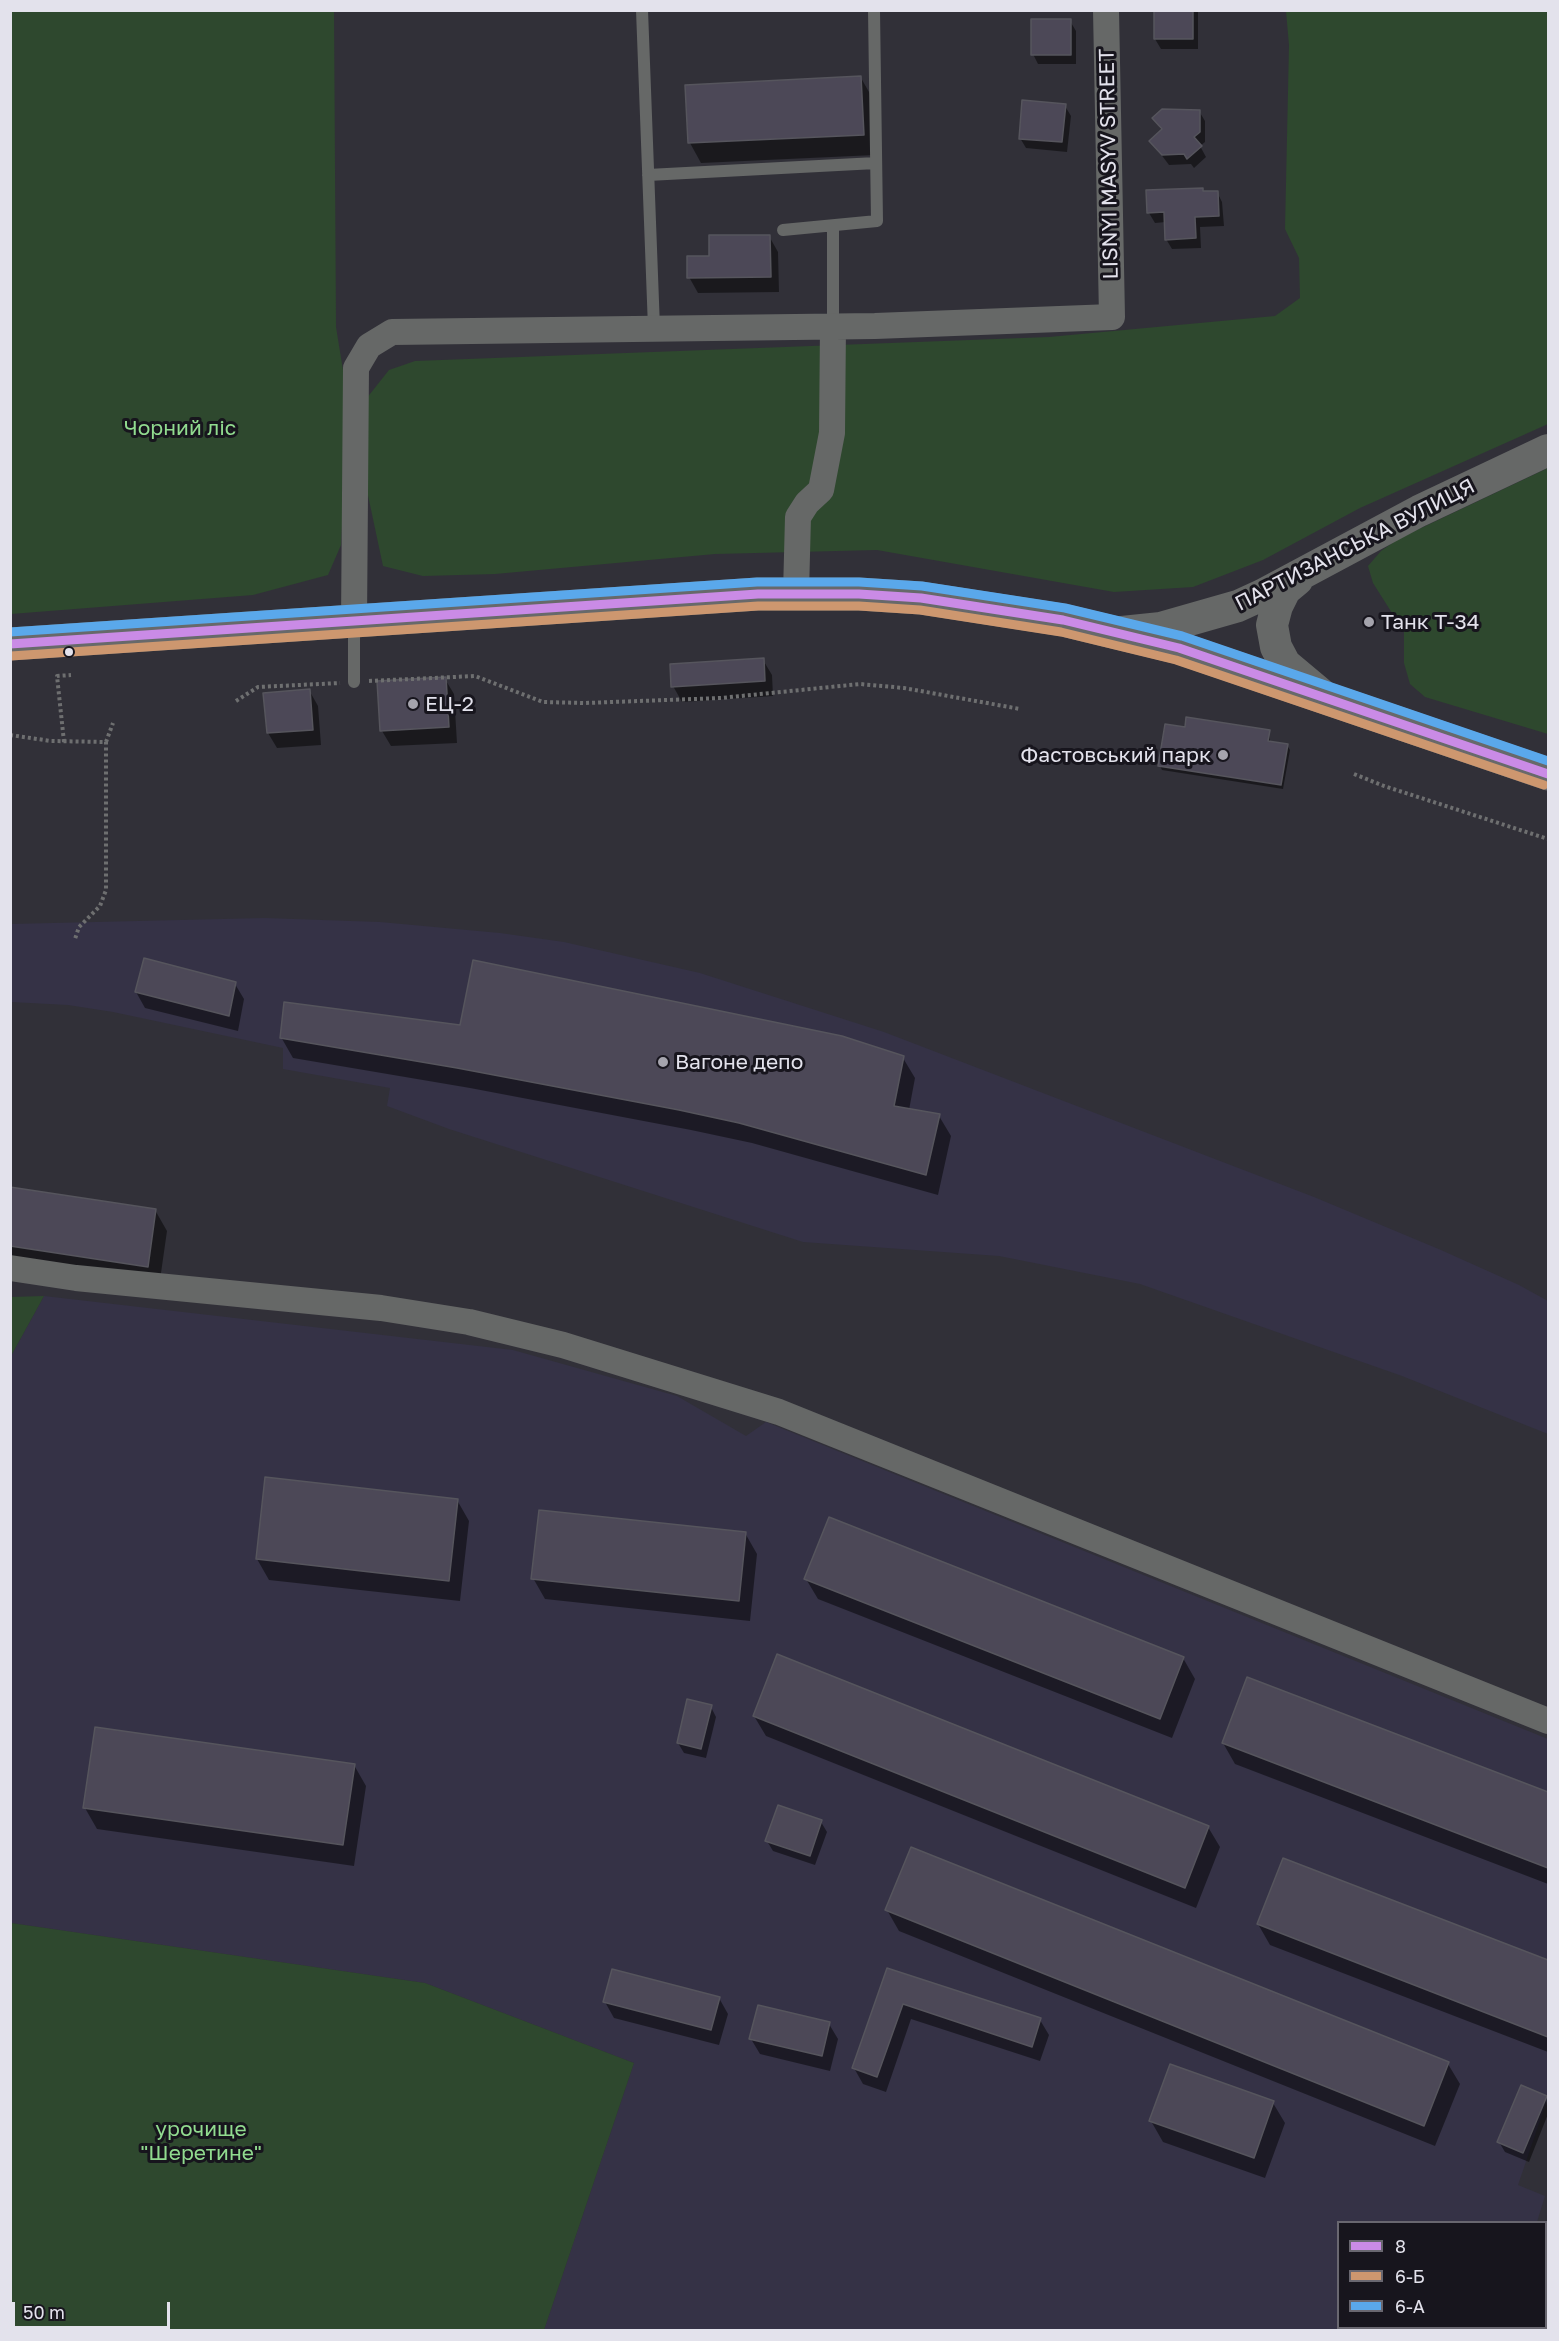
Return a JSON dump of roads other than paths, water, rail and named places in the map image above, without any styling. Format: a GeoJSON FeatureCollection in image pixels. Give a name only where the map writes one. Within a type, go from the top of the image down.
{"type":"FeatureCollection","features":[{"type":"Feature","properties":{"kind":"main road"},"geometry":{"type":"LineString","coordinates":[[10,644],[796,592],[921,598],[985,606],[1121,632],[1190,651],[1548,774]]}},
{"type":"Feature","properties":{"kind":"street","name":"LISNYI MASYV STREET"},"geometry":{"type":"LineString","coordinates":[[833,326],[1112,317],[1106,10]]}},
{"type":"Feature","properties":{"kind":"street"},"geometry":{"type":"LineString","coordinates":[[354,622],[356,368],[369,346],[393,332],[833,326],[832,433],[821,490],[807,503],[798,517],[796,592]]}},
{"type":"Feature","properties":{"kind":"street","name":"ПАРТИЗАНСЬКА ВУЛИЦЯ"},"geometry":{"type":"LineString","coordinates":[[1121,632],[1161,627],[1238,606],[1419,511],[1548,450]]}},
{"type":"Feature","properties":{"kind":"street"},"geometry":{"type":"LineString","coordinates":[[1305,572],[1285,590],[1276,606],[1272,625],[1276,647],[1285,664],[1322,695]]}},
{"type":"Feature","properties":{"kind":"street"},"geometry":{"type":"LineString","coordinates":[[10,1268],[76,1278],[381,1308],[469,1322],[563,1345],[779,1412],[1548,1721]]}},
{"type":"Feature","properties":{"kind":"lane"},"geometry":{"type":"LineString","coordinates":[[642,10],[654,328]]}},
{"type":"Feature","properties":{"kind":"lane"},"geometry":{"type":"LineString","coordinates":[[783,230],[877,221],[874,10]]}},
{"type":"Feature","properties":{"kind":"lane"},"geometry":{"type":"LineString","coordinates":[[648,175],[876,163]]}},
{"type":"Feature","properties":{"kind":"lane"},"geometry":{"type":"LineString","coordinates":[[833,226],[833,326]]}},
{"type":"Feature","properties":{"kind":"lane"},"geometry":{"type":"LineString","coordinates":[[354,622],[354,682]]}},
{"type":"Feature","properties":{"kind":"place","name":"Танк Т-34"},"geometry":{"type":"Point","coordinates":[1369,622]}},
{"type":"Feature","properties":{"kind":"place","name":"ЕЦ-2"},"geometry":{"type":"Point","coordinates":[413,704]}},
{"type":"Feature","properties":{"kind":"place","name":"Фастовський парк"},"geometry":{"type":"Point","coordinates":[1223,755]}},
{"type":"Feature","properties":{"kind":"place","name":"Вагоне депо"},"geometry":{"type":"Point","coordinates":[663,1062]}},
{"type":"Feature","properties":{"kind":"park label","name":"Чорний ліс"},"geometry":{"type":"Point","coordinates":[180,428]}},
{"type":"Feature","properties":{"kind":"park label","name":"урочище \"Шеретине\""},"geometry":{"type":"Point","coordinates":[201,2141]}}]}
